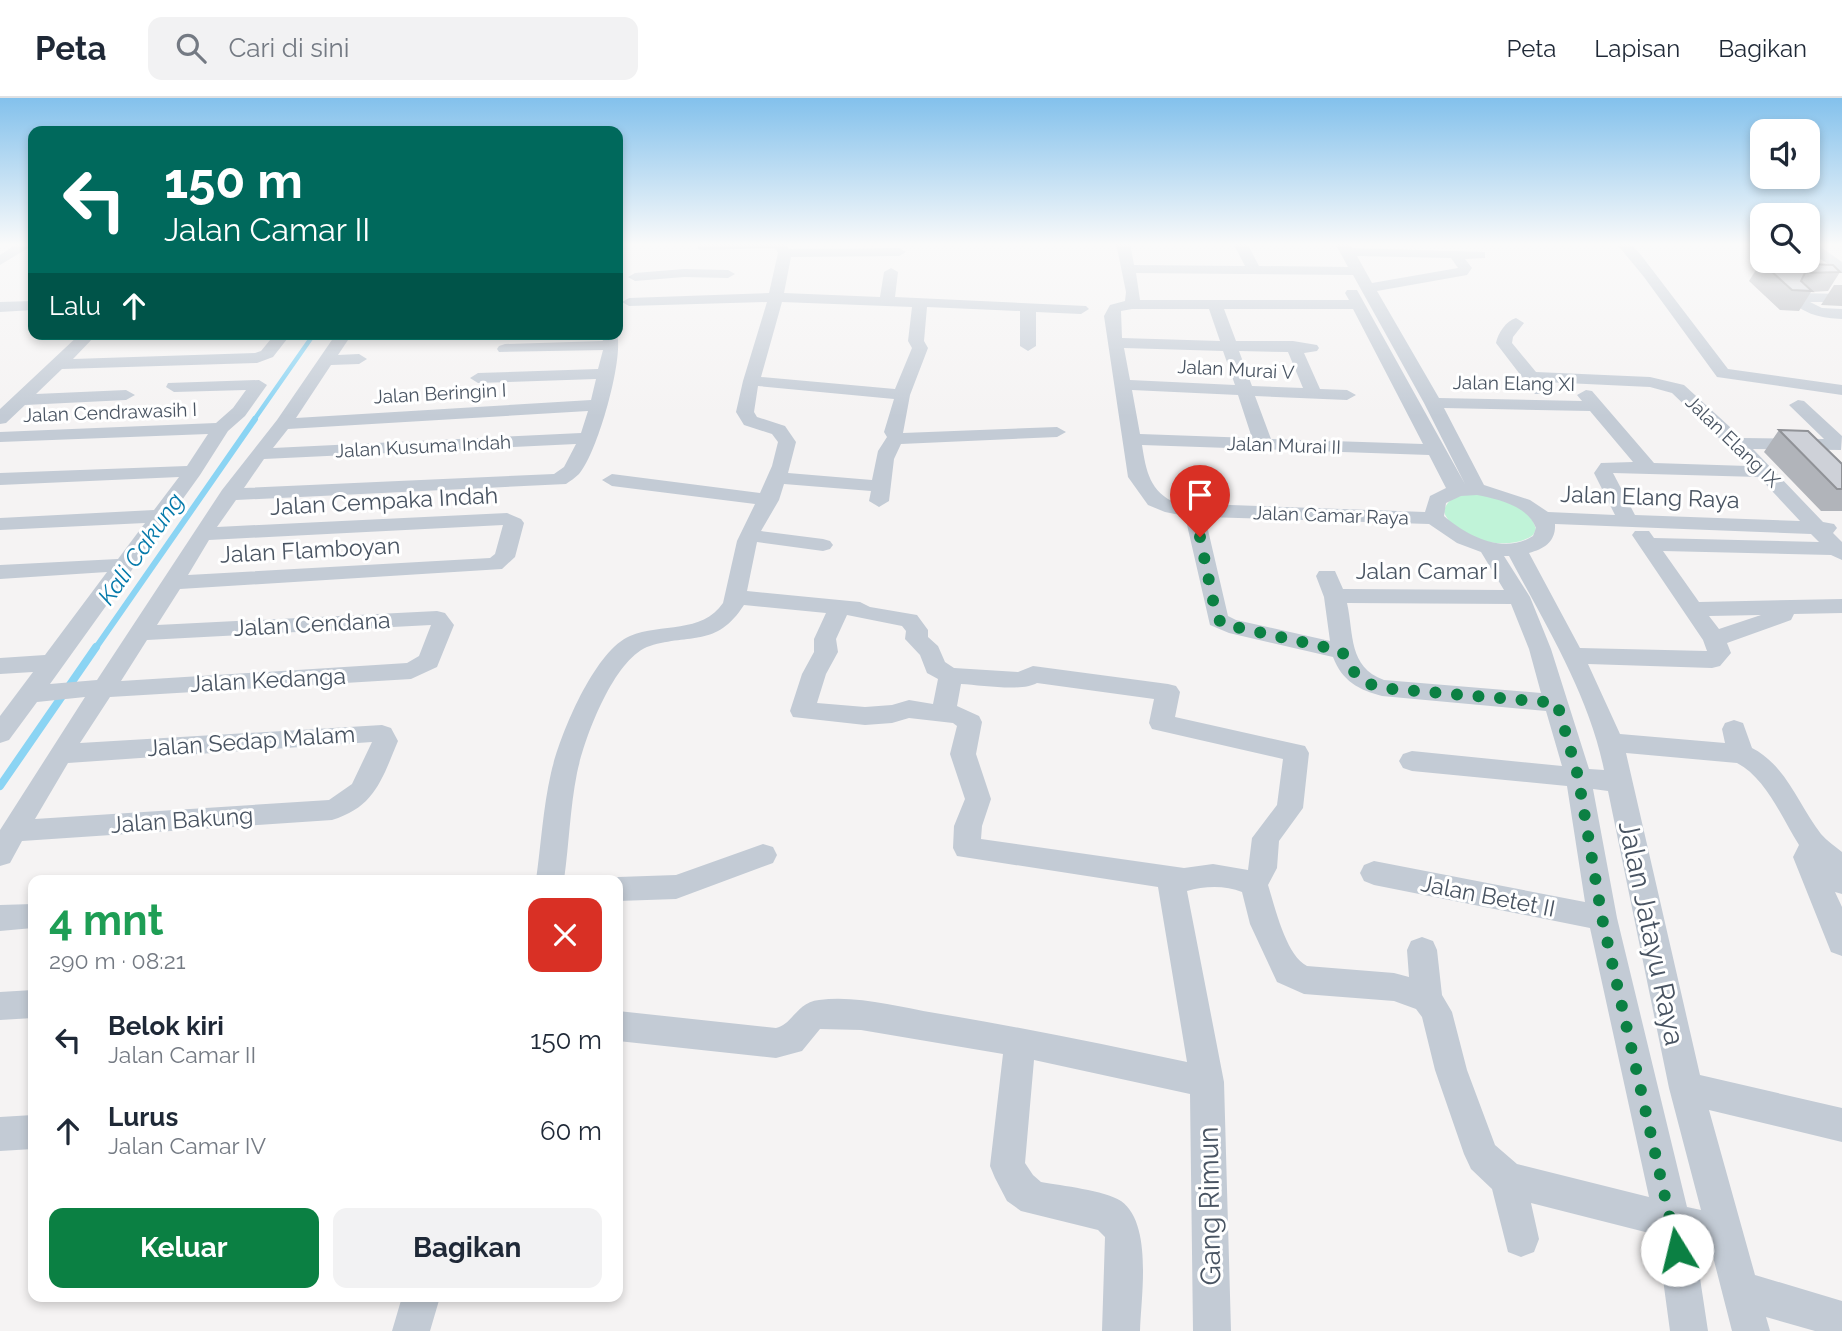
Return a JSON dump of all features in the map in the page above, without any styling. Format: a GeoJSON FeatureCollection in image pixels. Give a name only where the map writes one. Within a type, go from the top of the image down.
{"type":"FeatureCollection","features":[{"type":"Feature","properties":{"kind":"street"},"geometry":{"type":"LineString","coordinates":[[629,302],[664,301]]}},
{"type":"Feature","properties":{"kind":"street"},"geometry":{"type":"LineString","coordinates":[[551,875],[564,771],[585,718],[614,660],[638,640],[710,627],[730,613],[749,535],[769,500],[785,458],[787,442],[779,430],[750,421],[747,417],[751,381],[775,301]]}},
{"type":"Feature","properties":{"kind":"street"},"geometry":{"type":"LineString","coordinates":[[841,301],[1081,309]]}},
{"type":"Feature","properties":{"kind":"street"},"geometry":{"type":"LineString","coordinates":[[1132,301],[1132,304],[1358,305]]}},
{"type":"Feature","properties":{"kind":"street"},"geometry":{"type":"LineString","coordinates":[[1356,301],[1434,450],[1467,489]]}},
{"type":"Feature","properties":{"kind":"street"},"geometry":{"type":"LineString","coordinates":[[1374,301],[1433,403],[1467,489]]}},
{"type":"Feature","properties":{"kind":"street"},"geometry":{"type":"LineString","coordinates":[[1670,301],[1702,350],[1723,373],[1842,390]]}},
{"type":"Feature","properties":{"kind":"street"},"geometry":{"type":"LineString","coordinates":[[1799,301],[1810,310],[1819,313],[1842,314]]}},
{"type":"Feature","properties":{"kind":"street"},"geometry":{"type":"LineString","coordinates":[[897,438],[893,432],[901,396],[920,348],[916,341],[920,304]]}},
{"type":"Feature","properties":{"kind":"street","name":"Jalan Camar Raya"},"geometry":{"type":"LineString","coordinates":[[1132,304],[1115,308],[1112,316],[1115,343],[1138,477],[1155,501],[1172,508],[1194,511],[1434,518]]}},
{"type":"Feature","properties":{"kind":"street"},"geometry":{"type":"LineString","coordinates":[[1215,305],[1264,445]]}},
{"type":"Feature","properties":{"kind":"street"},"geometry":{"type":"LineString","coordinates":[[0,307],[28,306]]}},
{"type":"Feature","properties":{"kind":"street"},"geometry":{"type":"LineString","coordinates":[[1028,308],[1028,346]]}},
{"type":"Feature","properties":{"kind":"street"},"geometry":{"type":"LineString","coordinates":[[1516,323],[1505,336],[1504,343],[1533,377],[1550,405]]}},
{"type":"Feature","properties":{"kind":"street"},"geometry":{"type":"LineString","coordinates":[[0,419],[83,340]]}},
{"type":"Feature","properties":{"kind":"street"},"geometry":{"type":"LineString","coordinates":[[57,364],[257,358],[267,354],[278,340]]}},
{"type":"Feature","properties":{"kind":"street"},"geometry":{"type":"LineString","coordinates":[[294,423],[325,360],[340,340]]}},
{"type":"Feature","properties":{"kind":"street"},"geometry":{"type":"LineString","coordinates":[[229,494],[551,482],[565,476],[572,470],[588,438],[599,405],[610,340],[505,349]]}},
{"type":"Feature","properties":{"kind":"street"},"geometry":{"type":"LineString","coordinates":[[1115,343],[1311,348]]}},
{"type":"Feature","properties":{"kind":"street"},"geometry":{"type":"LineString","coordinates":[[1293,346],[1314,394]]}},
{"type":"Feature","properties":{"kind":"street"},"geometry":{"type":"LineString","coordinates":[[325,360],[359,359]]}},
{"type":"Feature","properties":{"kind":"street"},"geometry":{"type":"LineString","coordinates":[[89,433],[157,361]]}},
{"type":"Feature","properties":{"kind":"street"},"geometry":{"type":"LineString","coordinates":[[478,378],[606,373]]}},
{"type":"Feature","properties":{"kind":"street","name":"Jalan Elang IX"},"geometry":{"type":"LineString","coordinates":[[1533,377],[1669,385],[1690,397],[1827,534]]}},
{"type":"Feature","properties":{"kind":"street"},"geometry":{"type":"LineString","coordinates":[[1576,380],[1594,406],[1648,468]]}},
{"type":"Feature","properties":{"kind":"street"},"geometry":{"type":"LineString","coordinates":[[751,381],[821,385],[901,396]]}},
{"type":"Feature","properties":{"kind":"street"},"geometry":{"type":"LineString","coordinates":[[1,732],[39,693],[52,663],[259,385],[174,387]]}},
{"type":"Feature","properties":{"kind":"street","name":"Jalan Murai V"},"geometry":{"type":"LineString","coordinates":[[1122,385],[1347,395]]}},
{"type":"Feature","properties":{"kind":"street"},"geometry":{"type":"LineString","coordinates":[[19,400],[134,386]]}},
{"type":"Feature","properties":{"kind":"street"},"geometry":{"type":"LineString","coordinates":[[0,856],[13,831],[71,754],[98,688],[140,634],[229,494],[258,454],[320,398]]}},
{"type":"Feature","properties":{"kind":"street","name":"Jalan Elang XI"},"geometry":{"type":"LineString","coordinates":[[1433,403],[1594,406]]}},
{"type":"Feature","properties":{"kind":"street","name":"Jalan Beringin I"},"geometry":{"type":"LineString","coordinates":[[294,423],[599,405]]}},
{"type":"Feature","properties":{"kind":"street"},"geometry":{"type":"LineString","coordinates":[[1737,443],[1841,445],[1798,405]]}},
{"type":"Feature","properties":{"kind":"street"},"geometry":{"type":"LineString","coordinates":[[143,416],[232,419]]}},
{"type":"Feature","properties":{"kind":"street","name":"Jalan Cendrawasih I"},"geometry":{"type":"LineString","coordinates":[[0,437],[89,433],[232,419]]}},
{"type":"Feature","properties":{"kind":"street"},"geometry":{"type":"LineString","coordinates":[[777,478],[879,494],[887,447],[897,438],[924,440],[1057,432]]}},
{"type":"Feature","properties":{"kind":"street","name":"Jalan Kusuma Indah"},"geometry":{"type":"LineString","coordinates":[[258,454],[588,438]]}},
{"type":"Feature","properties":{"kind":"street","name":"Jalan Murai II"},"geometry":{"type":"LineString","coordinates":[[1133,439],[1434,450]]}},
{"type":"Feature","properties":{"kind":"street"},"geometry":{"type":"LineString","coordinates":[[1573,656],[1712,660],[1719,653],[1714,639],[1636,528],[1603,473],[1604,469],[1765,472]]}},
{"type":"Feature","properties":{"kind":"street"},"geometry":{"type":"LineString","coordinates":[[0,479],[193,471]]}},
{"type":"Feature","properties":{"kind":"street"},"geometry":{"type":"LineString","coordinates":[[612,480],[769,500]]}},
{"type":"Feature","properties":{"kind":"street"},"geometry":{"type":"LineString","coordinates":[[1467,489],[1514,498],[1543,523],[1543,538],[1532,546],[1502,548],[1455,535],[1434,518],[1437,500],[1467,489]]}},
{"type":"Feature","properties":{"kind":"street"},"geometry":{"type":"LineString","coordinates":[[1194,511],[1218,621],[1346,661],[1360,680],[1382,688],[1557,703]]}},
{"type":"Feature","properties":{"kind":"street"},"geometry":{"type":"LineString","coordinates":[[0,524],[159,516]]}},
{"type":"Feature","properties":{"kind":"street","name":"Jalan Cempaka Indah"},"geometry":{"type":"LineString","coordinates":[[202,534],[513,520],[509,547],[500,562],[449,569]]}},
{"type":"Feature","properties":{"kind":"street","name":"Jalan Elang Raya"},"geometry":{"type":"LineString","coordinates":[[1543,523],[1827,534]]}},
{"type":"Feature","properties":{"kind":"street"},"geometry":{"type":"LineString","coordinates":[[1636,528],[1827,534]]}},
{"type":"Feature","properties":{"kind":"street"},"geometry":{"type":"LineString","coordinates":[[749,535],[823,545]]}},
{"type":"Feature","properties":{"kind":"street","name":"Jalan Jatayu Raya"},"geometry":{"type":"LineString","coordinates":[[1502,548],[1540,649],[1578,776],[1602,918],[1673,1223],[1689,1331]]}},
{"type":"Feature","properties":{"kind":"street","name":"Jalan Jatayu Raya"},"geometry":{"type":"LineString","coordinates":[[1502,548],[1573,656],[1611,742],[1686,1088],[1751,1331]]}},
{"type":"Feature","properties":{"kind":"street"},"geometry":{"type":"LineString","coordinates":[[0,572],[124,565]]}},
{"type":"Feature","properties":{"kind":"street","name":"Jalan Flamboyan"},"geometry":{"type":"LineString","coordinates":[[173,583],[449,569]]}},
{"type":"Feature","properties":{"kind":"street","name":"Jalan Camar I"},"geometry":{"type":"LineString","coordinates":[[1346,661],[1331,586],[1519,597]]}},
{"type":"Feature","properties":{"kind":"street"},"geometry":{"type":"LineString","coordinates":[[735,597],[860,609],[863,613],[909,620],[917,630],[916,639],[930,652],[935,667],[950,676],[999,677],[1022,681],[1033,674],[1168,692],[1161,723],[1296,753],[1290,808],[1266,838],[1263,868],[1254,885]]}},
{"type":"Feature","properties":{"kind":"street"},"geometry":{"type":"LineString","coordinates":[[1693,609],[1842,606]]}},
{"type":"Feature","properties":{"kind":"street"},"geometry":{"type":"LineString","coordinates":[[840,607],[825,639],[826,652],[814,674],[802,711],[865,716],[892,715],[909,709],[958,715],[970,722],[963,754],[978,799],[968,826],[967,848],[1182,879],[1245,879],[1254,885],[1265,924],[1288,972],[1304,980],[1394,987],[1427,999]]}},
{"type":"Feature","properties":{"kind":"street"},"geometry":{"type":"LineString","coordinates":[[1714,639],[1804,608]]}},
{"type":"Feature","properties":{"kind":"street","name":"Jalan Cendana"},"geometry":{"type":"LineString","coordinates":[[140,634],[437,618],[443,625],[429,661]]}},
{"type":"Feature","properties":{"kind":"street","name":"Jalan Kedanga"},"geometry":{"type":"LineString","coordinates":[[39,693],[411,671],[429,661]]}},
{"type":"Feature","properties":{"kind":"street"},"geometry":{"type":"LineString","coordinates":[[0,666],[52,663]]}},
{"type":"Feature","properties":{"kind":"street"},"geometry":{"type":"LineString","coordinates":[[943,714],[950,676]]}},
{"type":"Feature","properties":{"kind":"street","name":"Jalan Sedap Malam"},"geometry":{"type":"LineString","coordinates":[[71,754],[382,734],[385,741],[362,792],[350,803]]}},
{"type":"Feature","properties":{"kind":"street"},"geometry":{"type":"LineString","coordinates":[[1611,742],[1738,742],[1772,780],[1813,844],[1833,861],[1842,882]]}},
{"type":"Feature","properties":{"kind":"street"},"geometry":{"type":"LineString","coordinates":[[1412,761],[1620,782]]}},
{"type":"Feature","properties":{"kind":"street","name":"Jalan Bakung"},"geometry":{"type":"LineString","coordinates":[[13,831],[332,810],[350,803]]}},
{"type":"Feature","properties":{"kind":"street"},"geometry":{"type":"LineString","coordinates":[[1813,844],[1807,856],[1842,943]]}},
{"type":"Feature","properties":{"kind":"street"},"geometry":{"type":"LineString","coordinates":[[623,889],[676,887],[763,855]]}},
{"type":"Feature","properties":{"kind":"street","name":"Jalan Betet II"},"geometry":{"type":"LineString","coordinates":[[1374,873],[1602,918]]}},
{"type":"Feature","properties":{"kind":"street","name":"Gang Rimun"},"geometry":{"type":"LineString","coordinates":[[1182,879],[1172,885],[1173,900],[1207,1082],[1212,1331]]}},
{"type":"Feature","properties":{"kind":"street"},"geometry":{"type":"LineString","coordinates":[[0,918],[28,916]]}},
{"type":"Feature","properties":{"kind":"street"},"geometry":{"type":"LineString","coordinates":[[1422,950],[1427,999],[1436,1012],[1451,1070],[1483,1157],[1508,1179],[1727,1236]]}},
{"type":"Feature","properties":{"kind":"street"},"geometry":{"type":"LineString","coordinates":[[0,1006],[28,1004]]}},
{"type":"Feature","properties":{"kind":"street"},"geometry":{"type":"LineString","coordinates":[[623,1027],[776,1043],[791,1040],[808,1018],[817,1014],[861,1015],[1020,1042],[1207,1082]]}},
{"type":"Feature","properties":{"kind":"street"},"geometry":{"type":"LineString","coordinates":[[1020,1042],[1007,1166],[1020,1188],[1034,1198],[1108,1214],[1120,1227],[1124,1241],[1121,1331]]}},
{"type":"Feature","properties":{"kind":"street"},"geometry":{"type":"LineString","coordinates":[[1686,1088],[1842,1125]]}},
{"type":"Feature","properties":{"kind":"street"},"geometry":{"type":"LineString","coordinates":[[0,1134],[28,1132]]}},
{"type":"Feature","properties":{"kind":"street"},"geometry":{"type":"LineString","coordinates":[[1508,1179],[1521,1239]]}},
{"type":"Feature","properties":{"kind":"street"},"geometry":{"type":"LineString","coordinates":[[1741,1290],[1842,1320]]}},
{"type":"Feature","properties":{"kind":"street"},"geometry":{"type":"LineString","coordinates":[[411,1331],[420,1302]]}},
{"type":"Feature","properties":{"kind":"green space"},"geometry":{"type":"Polygon","coordinates":[[[1482,495],[1522,509],[1533,521],[1536,529],[1533,535],[1510,543],[1483,541],[1459,530],[1450,522],[1444,512],[1453,498],[1482,495]]]}},
{"type":"Feature","properties":{"kind":"building"},"geometry":{"type":"Polygon","coordinates":[[[1779,430],[1808,431],[1842,464],[1842,489],[1837,489],[1779,430]]]}},
{"type":"Feature","properties":{"kind":"waterway","name":"Kali Cakung"},"geometry":{"type":"LineString","coordinates":[[254,420],[310,340]]}},
{"type":"Feature","properties":{"kind":"waterway","name":"Kali Cakung"},"geometry":{"type":"LineString","coordinates":[[95,649],[255,419]]}},
{"type":"Feature","properties":{"kind":"waterway","name":"Kali Cakung"},"geometry":{"type":"LineString","coordinates":[[0,786],[96,647]]}},
{"type":"Feature","properties":{"kind":"route"},"geometry":{"type":"LineString","coordinates":[[1200,537],[1216,615],[1222,624],[1342,651],[1351,670],[1360,680],[1382,688],[1557,703],[1578,776],[1602,918],[1677,1250]]}}]}
